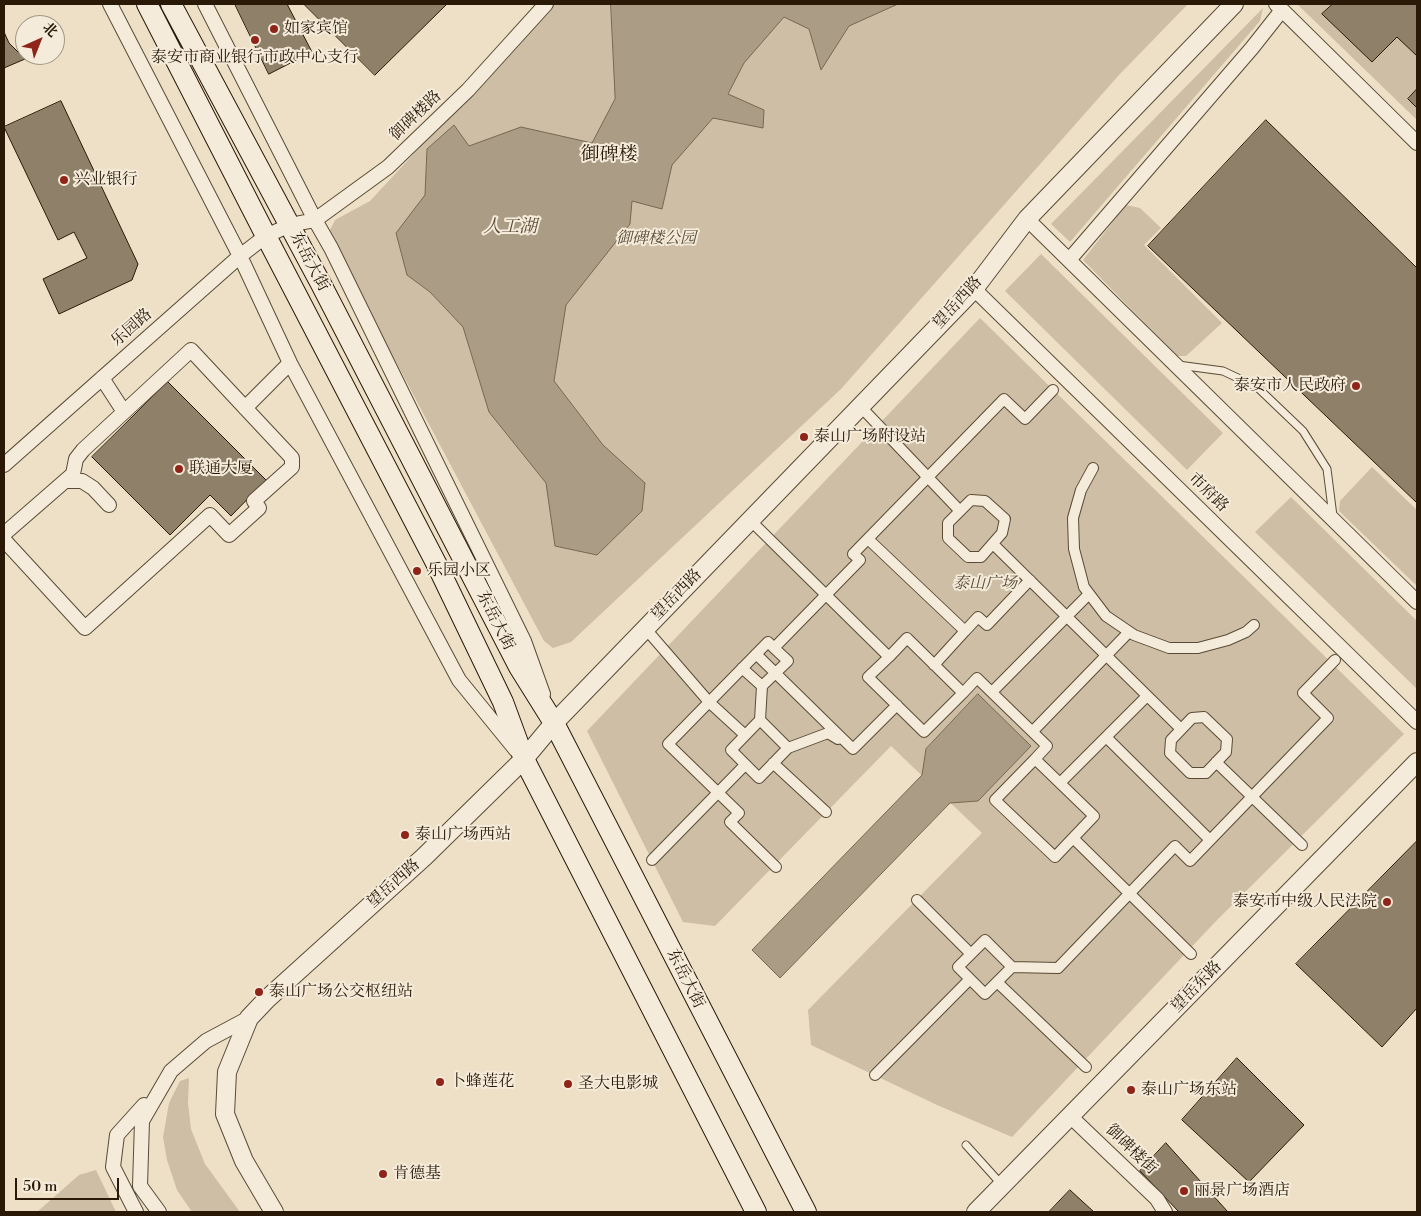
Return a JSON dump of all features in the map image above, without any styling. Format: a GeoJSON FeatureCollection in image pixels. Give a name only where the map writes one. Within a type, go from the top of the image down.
{"type":"FeatureCollection","features":[{"type":"Feature","properties":{"kind":"main road","name":"东岳大街"},"geometry":{"type":"LineString","coordinates":[[148,4],[436,563],[504,702],[524,759],[756,1212]]}},
{"type":"Feature","properties":{"kind":"main road","name":"东岳大街"},"geometry":{"type":"LineString","coordinates":[[171,4],[290,225],[519,667],[554,723],[806,1212]]}},
{"type":"Feature","properties":{"kind":"street"},"geometry":{"type":"LineString","coordinates":[[110,4],[240,256],[290,363],[459,680],[524,759]]}},
{"type":"Feature","properties":{"kind":"street"},"geometry":{"type":"LineString","coordinates":[[205,4],[315,220],[336,257],[524,641],[554,723]]}},
{"type":"Feature","properties":{"kind":"street","name":"御碑楼路"},"geometry":{"type":"LineString","coordinates":[[290,225],[315,220],[388,167],[468,90],[546,4]]}},
{"type":"Feature","properties":{"kind":"street","name":"望岳西路"},"geometry":{"type":"LineString","coordinates":[[274,1212],[244,1161],[225,1114],[227,1072],[248,1018],[424,856],[524,759],[554,723],[974,288],[1027,219],[1234,4]]}},
{"type":"Feature","properties":{"kind":"street"},"geometry":{"type":"LineString","coordinates":[[1069,260],[1252,48],[1279,7],[1417,143]]}},
{"type":"Feature","properties":{"kind":"street"},"geometry":{"type":"LineString","coordinates":[[1027,219],[1417,602]]}},
{"type":"Feature","properties":{"kind":"street","name":"乐园路"},"geometry":{"type":"LineString","coordinates":[[4,465],[240,256],[266,236],[290,225]]}},
{"type":"Feature","properties":{"kind":"street","name":"市府路"},"geometry":{"type":"LineString","coordinates":[[974,288],[1417,722]]}},
{"type":"Feature","properties":{"kind":"street"},"geometry":{"type":"LineString","coordinates":[[4,534],[73,474],[76,459],[83,450],[191,350],[292,458],[292,467],[254,501],[260,508],[229,535],[210,515],[85,628],[4,540]]}},
{"type":"Feature","properties":{"kind":"street"},"geometry":{"type":"LineString","coordinates":[[245,408],[290,363]]}},
{"type":"Feature","properties":{"kind":"street"},"geometry":{"type":"LineString","coordinates":[[102,378],[124,412]]}},
{"type":"Feature","properties":{"kind":"street"},"geometry":{"type":"LineString","coordinates":[[774,648],[860,560],[853,554],[1004,399],[1025,419],[1053,390]]}},
{"type":"Feature","properties":{"kind":"street"},"geometry":{"type":"LineString","coordinates":[[860,406],[960,511]]}},
{"type":"Feature","properties":{"kind":"street"},"geometry":{"type":"LineString","coordinates":[[1093,468],[1081,490],[1073,518],[1074,549],[1084,587],[1106,616],[1134,635],[1169,648],[1198,648],[1228,640],[1246,632],[1254,625]]}},
{"type":"Feature","properties":{"kind":"street"},"geometry":{"type":"LineString","coordinates":[[65,481],[82,481],[93,488],[110,505]]}},
{"type":"Feature","properties":{"kind":"street"},"geometry":{"type":"LineString","coordinates":[[970,500],[985,501],[1004,519],[1002,534],[993,544],[980,557],[968,557],[948,538],[948,523],[970,500]]}},
{"type":"Feature","properties":{"kind":"street"},"geometry":{"type":"LineString","coordinates":[[750,520],[889,657]]}},
{"type":"Feature","properties":{"kind":"street"},"geometry":{"type":"LineString","coordinates":[[868,539],[965,631]]}},
{"type":"Feature","properties":{"kind":"street"},"geometry":{"type":"LineString","coordinates":[[993,544],[1182,729]]}},
{"type":"Feature","properties":{"kind":"street"},"geometry":{"type":"LineString","coordinates":[[934,664],[978,617],[987,625],[1030,580]]}},
{"type":"Feature","properties":{"kind":"street"},"geometry":{"type":"LineString","coordinates":[[992,692],[1089,594]]}},
{"type":"Feature","properties":{"kind":"street"},"geometry":{"type":"LineString","coordinates":[[645,628],[709,702],[745,736]]}},
{"type":"Feature","properties":{"kind":"street"},"geometry":{"type":"LineString","coordinates":[[1033,731],[1129,632]]}},
{"type":"Feature","properties":{"kind":"street"},"geometry":{"type":"LineString","coordinates":[[963,692],[907,638],[868,677],[924,732],[977,678],[1033,731],[1047,746],[995,800],[1055,857],[1094,816],[1035,759]]}},
{"type":"Feature","properties":{"kind":"street"},"geometry":{"type":"LineString","coordinates":[[776,867],[730,822],[739,813],[668,744],[768,642],[788,661],[762,686],[760,720],[731,750],[759,778],[788,748],[828,733],[853,749]]}},
{"type":"Feature","properties":{"kind":"street"},"geometry":{"type":"LineString","coordinates":[[756,654],[853,749]]}},
{"type":"Feature","properties":{"kind":"street"},"geometry":{"type":"LineString","coordinates":[[1012,967],[985,994],[958,968],[984,940],[1012,967],[1058,968],[1176,846],[1190,861],[1328,718],[1303,693],[1335,660]]}},
{"type":"Feature","properties":{"kind":"street"},"geometry":{"type":"LineString","coordinates":[[742,668],[762,686]]}},
{"type":"Feature","properties":{"kind":"street"},"geometry":{"type":"LineString","coordinates":[[1060,783],[1147,696]]}},
{"type":"Feature","properties":{"kind":"street"},"geometry":{"type":"LineString","coordinates":[[853,749],[897,705]]}},
{"type":"Feature","properties":{"kind":"street"},"geometry":{"type":"LineString","coordinates":[[1204,717],[1227,739],[1226,752],[1216,762],[1206,773],[1190,773],[1170,753],[1171,740],[1192,718],[1204,717]]}},
{"type":"Feature","properties":{"kind":"street"},"geometry":{"type":"LineString","coordinates":[[760,720],[788,748]]}},
{"type":"Feature","properties":{"kind":"street"},"geometry":{"type":"LineString","coordinates":[[1106,737],[1210,840]]}},
{"type":"Feature","properties":{"kind":"street"},"geometry":{"type":"LineString","coordinates":[[1216,762],[1302,845]]}},
{"type":"Feature","properties":{"kind":"street","name":"望岳东路"},"geometry":{"type":"LineString","coordinates":[[976,1212],[1417,762]]}},
{"type":"Feature","properties":{"kind":"street"},"geometry":{"type":"LineString","coordinates":[[773,763],[826,812]]}},
{"type":"Feature","properties":{"kind":"street"},"geometry":{"type":"LineString","coordinates":[[652,860],[745,765]]}},
{"type":"Feature","properties":{"kind":"street"},"geometry":{"type":"LineString","coordinates":[[1073,838],[1192,954]]}},
{"type":"Feature","properties":{"kind":"street"},"geometry":{"type":"LineString","coordinates":[[916,900],[970,954]]}},
{"type":"Feature","properties":{"kind":"street"},"geometry":{"type":"LineString","coordinates":[[875,1075],[970,979]]}},
{"type":"Feature","properties":{"kind":"street"},"geometry":{"type":"LineString","coordinates":[[997,982],[1086,1067]]}},
{"type":"Feature","properties":{"kind":"street"},"geometry":{"type":"LineString","coordinates":[[159,1212],[140,1186],[142,1121],[171,1071],[206,1042],[248,1018]]}},
{"type":"Feature","properties":{"kind":"street"},"geometry":{"type":"LineString","coordinates":[[136,1212],[113,1167],[117,1135],[165,1082]]}},
{"type":"Feature","properties":{"kind":"street","name":"御碑楼街"},"geometry":{"type":"LineString","coordinates":[[1070,1116],[1157,1199],[1165,1212]]}},
{"type":"Feature","properties":{"kind":"lane"},"geometry":{"type":"LineString","coordinates":[[1175,365],[1222,371],[1257,387],[1296,425],[1327,469],[1333,519]]}},
{"type":"Feature","properties":{"kind":"lane"},"geometry":{"type":"LineString","coordinates":[[966,1146],[1002,1185]]}},
{"type":"Feature","properties":{"kind":"green space","name":"御碑楼公园"},"geometry":{"type":"Polygon","coordinates":[[[549,4],[1188,4],[1119,75],[841,389],[571,642],[553,648],[544,641],[328,234],[335,220],[370,201],[513,47],[549,4]]]}},
{"type":"Feature","properties":{"kind":"green space"},"geometry":{"type":"Polygon","coordinates":[[[1297,4],[1417,4],[1417,120],[1297,4]]]}},
{"type":"Feature","properties":{"kind":"green space"},"geometry":{"type":"Polygon","coordinates":[[[1263,8],[1260,21],[1070,242],[1051,224],[1263,8]]]}},
{"type":"Feature","properties":{"kind":"green space"},"geometry":{"type":"Polygon","coordinates":[[[1126,205],[1140,208],[1161,228],[1144,245],[1222,323],[1186,356],[1177,356],[1083,260],[1126,205]]]}},
{"type":"Feature","properties":{"kind":"green space"},"geometry":{"type":"Polygon","coordinates":[[[1041,254],[1223,433],[1187,470],[1005,291],[1041,254]]]}},
{"type":"Feature","properties":{"kind":"green space","name":"泰山广场"},"geometry":{"type":"Polygon","coordinates":[[[980,318],[1404,734],[1218,919],[1012,1137],[937,1105],[811,1045],[808,1010],[982,833],[891,746],[715,926],[683,922],[587,731],[980,318]]]}},
{"type":"Feature","properties":{"kind":"green space"},"geometry":{"type":"Polygon","coordinates":[[[1372,467],[1417,510],[1417,586],[1339,511],[1340,501],[1372,467]]]}},
{"type":"Feature","properties":{"kind":"green space"},"geometry":{"type":"Polygon","coordinates":[[[1291,497],[1417,621],[1417,689],[1255,532],[1291,497]]]}},
{"type":"Feature","properties":{"kind":"green space"},"geometry":{"type":"Polygon","coordinates":[[[189,1078],[188,1103],[191,1129],[205,1164],[240,1212],[192,1212],[177,1190],[167,1160],[163,1137],[169,1103],[180,1081],[189,1078]]]}},
{"type":"Feature","properties":{"kind":"green space"},"geometry":{"type":"Polygon","coordinates":[[[96,1170],[116,1212],[37,1212],[79,1175],[96,1170]]]}},
{"type":"Feature","properties":{"kind":"water","name":"人工湖"},"geometry":{"type":"Polygon","coordinates":[[[611,4],[898,4],[849,26],[821,70],[809,29],[784,17],[744,63],[728,94],[764,110],[763,128],[713,118],[672,165],[662,209],[632,201],[630,224],[566,305],[554,381],[603,445],[645,483],[642,511],[597,555],[555,546],[546,483],[489,412],[463,327],[430,292],[407,275],[396,233],[425,195],[427,149],[454,125],[469,146],[521,127],[592,143],[615,99],[611,4]]]}},
{"type":"Feature","properties":{"kind":"water"},"geometry":{"type":"Polygon","coordinates":[[[978,694],[1031,746],[978,801],[950,803],[780,978],[752,950],[922,775],[926,749],[978,694]]]}},
{"type":"Feature","properties":{"kind":"building","name":"如家宾馆"},"geometry":{"type":"Polygon","coordinates":[[[235,4],[287,4],[312,52],[269,74],[235,4]]]}},
{"type":"Feature","properties":{"kind":"building"},"geometry":{"type":"Polygon","coordinates":[[[304,4],[447,4],[375,75],[304,4]]]}},
{"type":"Feature","properties":{"kind":"building"},"geometry":{"type":"Polygon","coordinates":[[[1333,4],[1417,4],[1417,56],[1397,37],[1372,62],[1322,14],[1333,4]]]}},
{"type":"Feature","properties":{"kind":"building"},"geometry":{"type":"Polygon","coordinates":[[[4,32],[9,43],[15,49],[15,63],[4,68],[4,32]]]}},
{"type":"Feature","properties":{"kind":"building"},"geometry":{"type":"Polygon","coordinates":[[[1417,89],[1417,108],[1408,99],[1417,89]]]}},
{"type":"Feature","properties":{"kind":"building","name":"兴业银行"},"geometry":{"type":"Polygon","coordinates":[[[61,101],[138,264],[132,280],[59,314],[43,279],[87,258],[74,232],[58,240],[4,127],[61,101]]]}},
{"type":"Feature","properties":{"kind":"building","name":"泰安市人民政府"},"geometry":{"type":"Polygon","coordinates":[[[1266,120],[1417,268],[1417,503],[1148,246],[1266,120]]]}},
{"type":"Feature","properties":{"kind":"building","name":"联通大厦"},"geometry":{"type":"Polygon","coordinates":[[[168,382],[266,480],[231,516],[210,495],[170,535],[92,457],[168,382]]]}},
{"type":"Feature","properties":{"kind":"building","name":"泰安市中级人民法院"},"geometry":{"type":"Polygon","coordinates":[[[1417,841],[1417,1008],[1382,1047],[1296,964],[1417,841]]]}},
{"type":"Feature","properties":{"kind":"building"},"geometry":{"type":"Polygon","coordinates":[[[1237,1058],[1304,1125],[1249,1182],[1182,1120],[1237,1058]]]}},
{"type":"Feature","properties":{"kind":"building","name":"丽景广场酒店"},"geometry":{"type":"Polygon","coordinates":[[[1166,1143],[1228,1212],[1179,1212],[1140,1171],[1166,1143]]]}},
{"type":"Feature","properties":{"kind":"building"},"geometry":{"type":"Polygon","coordinates":[[[1070,1190],[1094,1212],[1049,1212],[1070,1190]]]}},
{"type":"Feature","properties":{"kind":"place","name":"如家宾馆"},"geometry":{"type":"Point","coordinates":[274,29]}},
{"type":"Feature","properties":{"kind":"place","name":"泰安市商业银行市政中心支行"},"geometry":{"type":"Point","coordinates":[255,40]}},
{"type":"Feature","properties":{"kind":"place","name":"兴业银行"},"geometry":{"type":"Point","coordinates":[64,180]}},
{"type":"Feature","properties":{"kind":"place","name":"泰安市人民政府"},"geometry":{"type":"Point","coordinates":[1356,386]}},
{"type":"Feature","properties":{"kind":"place","name":"泰山广场附设站"},"geometry":{"type":"Point","coordinates":[804,437]}},
{"type":"Feature","properties":{"kind":"place","name":"联通大厦"},"geometry":{"type":"Point","coordinates":[179,469]}},
{"type":"Feature","properties":{"kind":"place","name":"乐园小区"},"geometry":{"type":"Point","coordinates":[417,571]}},
{"type":"Feature","properties":{"kind":"place","name":"泰山广场西站"},"geometry":{"type":"Point","coordinates":[405,835]}},
{"type":"Feature","properties":{"kind":"place","name":"泰安市中级人民法院"},"geometry":{"type":"Point","coordinates":[1387,902]}},
{"type":"Feature","properties":{"kind":"place","name":"泰山广场公交枢纽站"},"geometry":{"type":"Point","coordinates":[259,992]}},
{"type":"Feature","properties":{"kind":"place","name":"卜蜂莲花"},"geometry":{"type":"Point","coordinates":[440,1082]}},
{"type":"Feature","properties":{"kind":"place","name":"圣大电影城"},"geometry":{"type":"Point","coordinates":[568,1084]}},
{"type":"Feature","properties":{"kind":"place","name":"泰山广场东站"},"geometry":{"type":"Point","coordinates":[1131,1090]}},
{"type":"Feature","properties":{"kind":"place","name":"肯德基"},"geometry":{"type":"Point","coordinates":[383,1174]}},
{"type":"Feature","properties":{"kind":"place","name":"丽景广场酒店"},"geometry":{"type":"Point","coordinates":[1184,1191]}},
{"type":"Feature","properties":{"kind":"district","name":"御碑楼"},"geometry":{"type":"Point","coordinates":[609,155]}}]}
